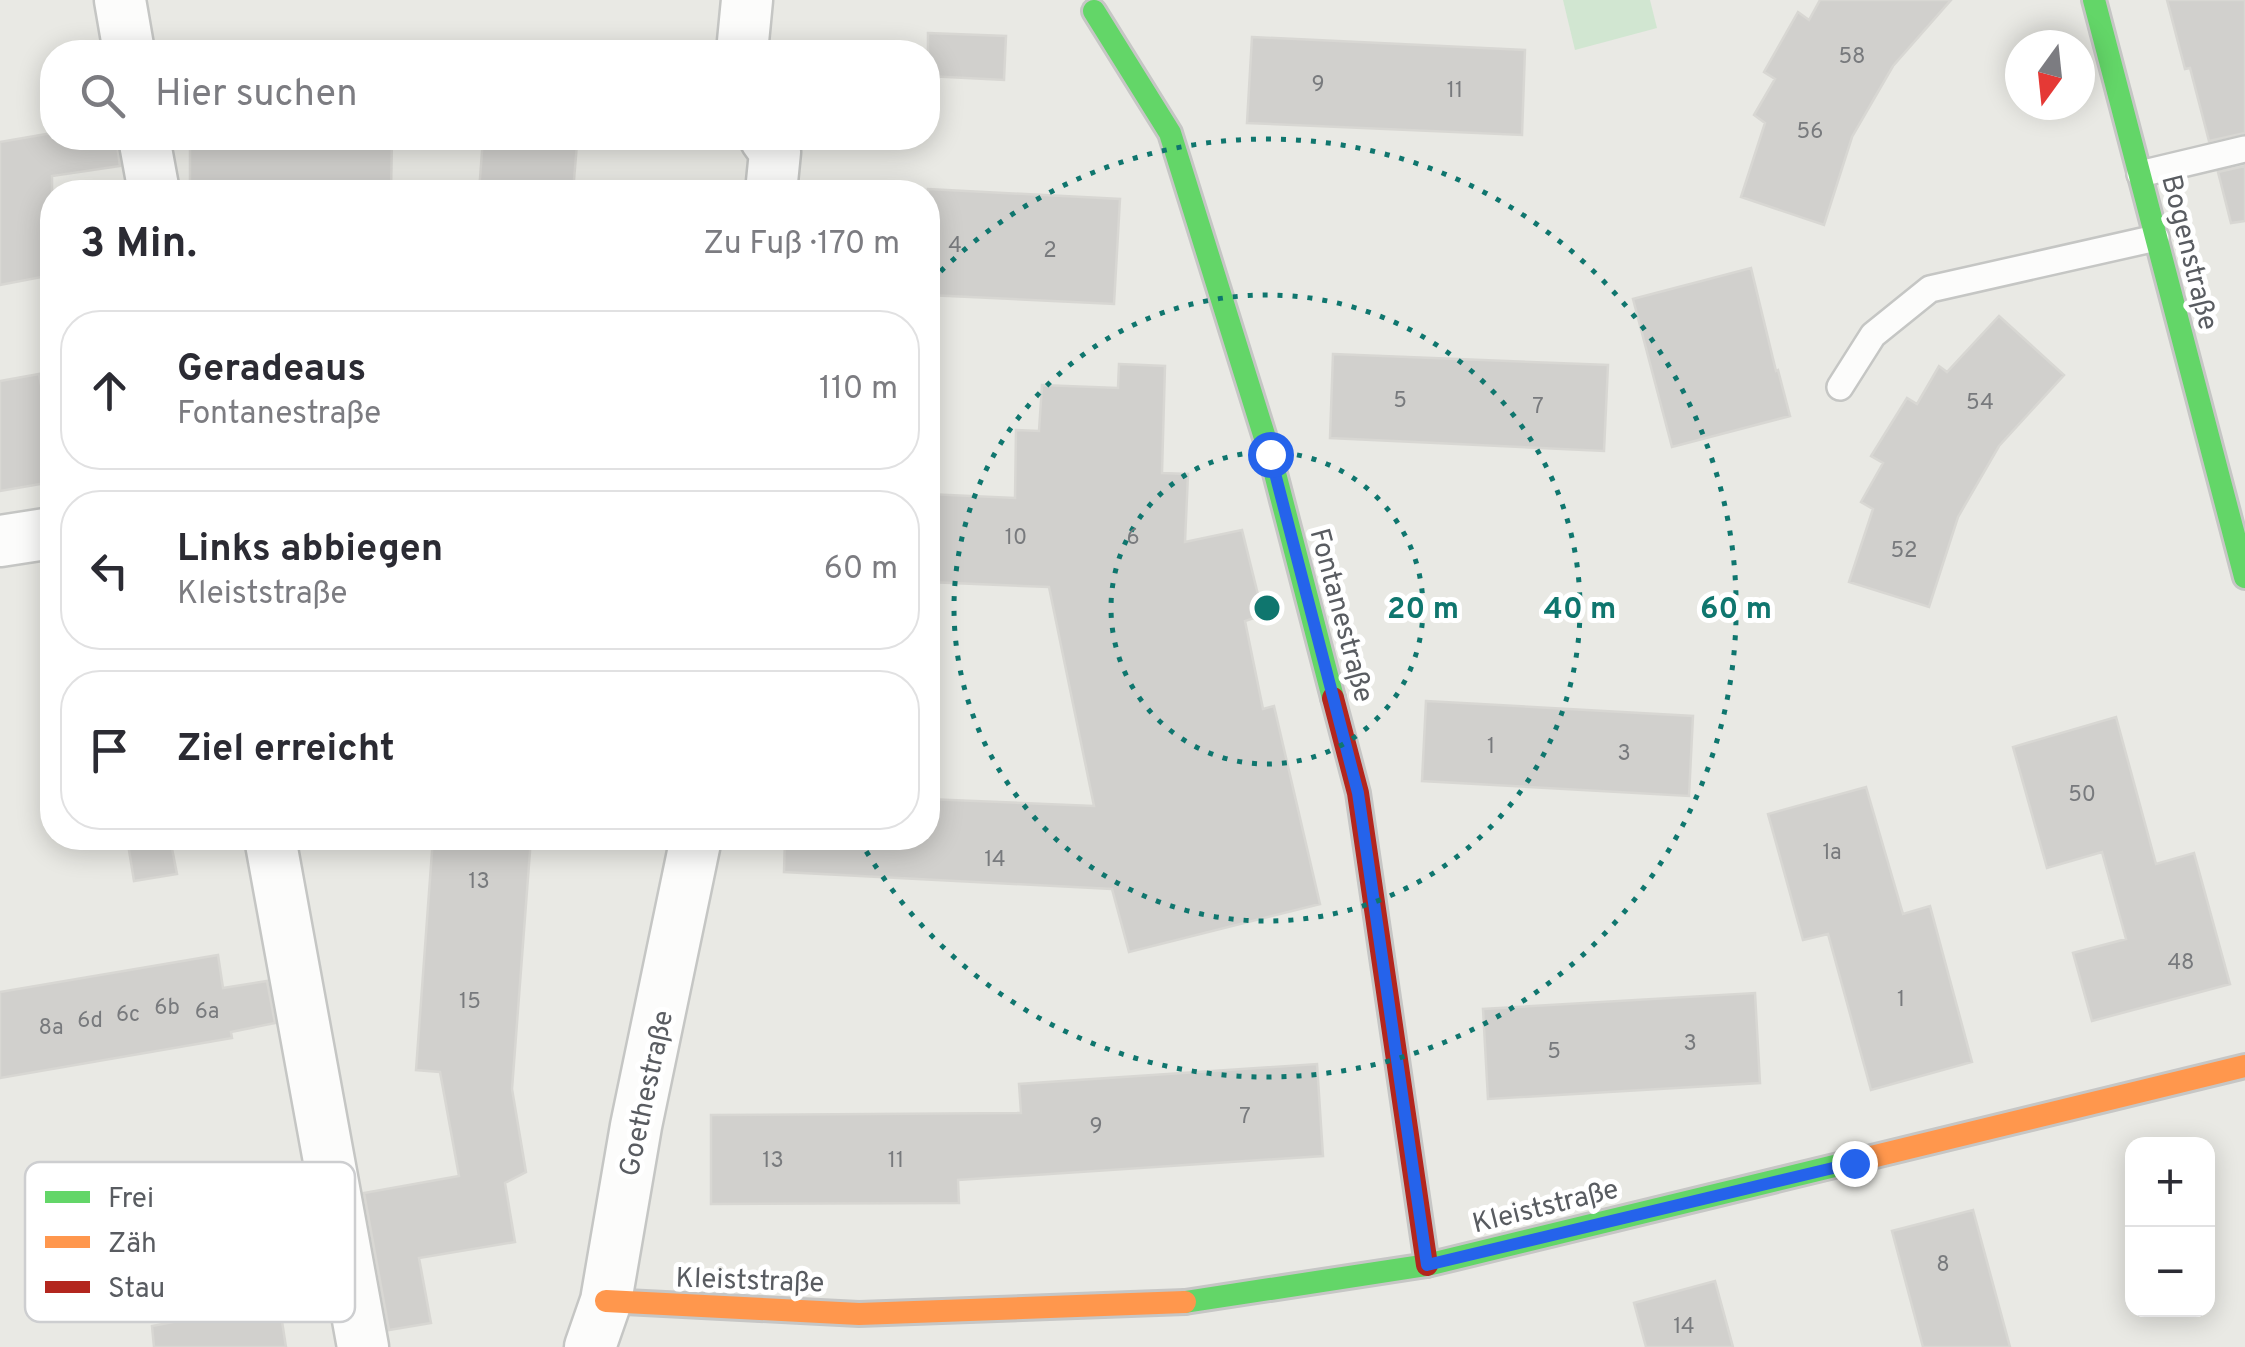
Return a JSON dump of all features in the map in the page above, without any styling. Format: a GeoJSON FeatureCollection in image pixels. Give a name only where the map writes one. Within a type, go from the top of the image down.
{"type":"FeatureCollection","features":[{"type":"Feature","properties":{"kind":"street"},"geometry":{"type":"LineString","coordinates":[[120,0],[127,40]]}},
{"type":"Feature","properties":{"kind":"street"},"geometry":{"type":"LineString","coordinates":[[743,40],[747,0]]}},
{"type":"Feature","properties":{"kind":"street","name":"Bogenstraße"},"geometry":{"type":"LineString","coordinates":[[2094,0],[2245,577]]}},
{"type":"Feature","properties":{"kind":"street","name":"Fontanestraße"},"geometry":{"type":"LineString","coordinates":[[1094,12],[1170,133],[1270,454],[1358,793],[1427,1265]]}},
{"type":"Feature","properties":{"kind":"street"},"geometry":{"type":"LineString","coordinates":[[146,150],[152,180]]}},
{"type":"Feature","properties":{"kind":"street"},"geometry":{"type":"LineString","coordinates":[[772,180],[773,150]]}},
{"type":"Feature","properties":{"kind":"street"},"geometry":{"type":"LineString","coordinates":[[0,542],[40,534]]}},
{"type":"Feature","properties":{"kind":"street"},"geometry":{"type":"LineString","coordinates":[[272,850],[329,1162]]}},
{"type":"Feature","properties":{"kind":"street","name":"Goethestraße"},"geometry":{"type":"LineString","coordinates":[[590,1347],[606,1301],[636,1126],[694,850]]}},
{"type":"Feature","properties":{"kind":"street","name":"Kleiststraße"},"geometry":{"type":"LineString","coordinates":[[606,1301],[859,1314],[1182,1302],[1427,1265],[2245,1066]]}},
{"type":"Feature","properties":{"kind":"street"},"geometry":{"type":"LineString","coordinates":[[355,1303],[363,1347]]}},
{"type":"Feature","properties":{"kind":"lane"},"geometry":{"type":"LineString","coordinates":[[2140,174],[2245,150]]}},
{"type":"Feature","properties":{"kind":"lane"},"geometry":{"type":"LineString","coordinates":[[1840,387],[1874,334],[1930,290],[2156,238]]}},
{"type":"Feature","properties":{"kind":"green space"},"geometry":{"type":"Polygon","coordinates":[[[1563,0],[1650,0],[1657,28],[1575,50],[1563,0]]]}},
{"type":"Feature","properties":{"kind":"building"},"geometry":{"type":"Polygon","coordinates":[[[1820,0],[1951,0],[1893,66],[1852,137],[1824,225],[1741,197],[1765,123],[1754,115],[1775,79],[1764,72],[1798,12],[1809,20],[1820,0]]]}},
{"type":"Feature","properties":{"kind":"building"},"geometry":{"type":"Polygon","coordinates":[[[2167,0],[2245,0],[2245,133],[2209,141],[2167,0]]]}},
{"type":"Feature","properties":{"kind":"building"},"geometry":{"type":"Polygon","coordinates":[[[928,33],[1006,36],[1004,80],[940,77],[940,40],[928,40],[928,33]]]}},
{"type":"Feature","properties":{"kind":"building"},"geometry":{"type":"Polygon","coordinates":[[[1252,37],[1525,50],[1522,135],[1247,123],[1252,37]]]}},
{"type":"Feature","properties":{"kind":"building"},"geometry":{"type":"Polygon","coordinates":[[[40,135],[40,150],[118,150],[120,166],[40,180],[40,277],[0,285],[0,142],[40,135]]]}},
{"type":"Feature","properties":{"kind":"building"},"geometry":{"type":"Polygon","coordinates":[[[190,150],[392,150],[391,180],[190,180],[190,150]]]}},
{"type":"Feature","properties":{"kind":"building"},"geometry":{"type":"Polygon","coordinates":[[[482,150],[576,150],[574,180],[480,180],[482,150]]]}},
{"type":"Feature","properties":{"kind":"building"},"geometry":{"type":"Polygon","coordinates":[[[2245,166],[2245,221],[2231,223],[2218,172],[2245,166]]]}},
{"type":"Feature","properties":{"kind":"building"},"geometry":{"type":"Polygon","coordinates":[[[940,190],[1120,199],[1114,304],[940,296],[940,190]]]}},
{"type":"Feature","properties":{"kind":"building"},"geometry":{"type":"Polygon","coordinates":[[[1751,268],[1790,416],[1672,447],[1633,299],[1751,268]]]}},
{"type":"Feature","properties":{"kind":"building"},"geometry":{"type":"Polygon","coordinates":[[[1999,316],[2064,375],[1999,446],[1958,517],[1929,607],[1849,582],[1873,509],[1861,502],[1883,463],[1871,456],[1907,398],[1917,404],[1939,366],[1947,372],[1999,316]]]}},
{"type":"Feature","properties":{"kind":"building"},"geometry":{"type":"Polygon","coordinates":[[[1333,354],[1608,365],[1604,451],[1330,438],[1333,354]]]}},
{"type":"Feature","properties":{"kind":"building"},"geometry":{"type":"Polygon","coordinates":[[[1119,364],[1165,366],[1162,473],[1188,474],[1185,542],[1242,530],[1263,615],[1245,621],[1263,709],[1274,706],[1320,904],[1129,952],[1112,889],[784,872],[785,850],[940,850],[940,800],[1094,806],[1049,587],[940,582],[940,495],[1015,498],[1016,430],[1039,431],[1042,385],[1118,388],[1119,364]]]}},
{"type":"Feature","properties":{"kind":"building"},"geometry":{"type":"Polygon","coordinates":[[[39,374],[40,484],[0,491],[0,381],[39,374]]]}},
{"type":"Feature","properties":{"kind":"building"},"geometry":{"type":"Polygon","coordinates":[[[1426,701],[1693,716],[1689,796],[1422,781],[1426,701]]]}},
{"type":"Feature","properties":{"kind":"building"},"geometry":{"type":"Polygon","coordinates":[[[2116,717],[2156,864],[2194,853],[2230,984],[2092,1021],[2073,953],[2126,939],[2102,852],[2047,868],[2013,747],[2116,717]]]}},
{"type":"Feature","properties":{"kind":"building"},"geometry":{"type":"Polygon","coordinates":[[[1866,787],[1903,914],[1930,906],[1972,1062],[1871,1090],[1828,934],[1803,940],[1768,814],[1866,787]]]}},
{"type":"Feature","properties":{"kind":"building"},"geometry":{"type":"Polygon","coordinates":[[[129,850],[172,850],[177,874],[134,881],[129,850]]]}},
{"type":"Feature","properties":{"kind":"building"},"geometry":{"type":"Polygon","coordinates":[[[432,850],[530,850],[512,1089],[526,1172],[505,1183],[515,1242],[419,1258],[431,1323],[389,1330],[364,1193],[459,1176],[440,1072],[416,1070],[432,850]]]}},
{"type":"Feature","properties":{"kind":"building"},"geometry":{"type":"Polygon","coordinates":[[[218,955],[223,988],[267,981],[275,1023],[231,1032],[232,1038],[0,1078],[0,992],[218,955]]]}},
{"type":"Feature","properties":{"kind":"building"},"geometry":{"type":"Polygon","coordinates":[[[1755,993],[1760,1083],[1488,1099],[1483,1009],[1755,993]]]}},
{"type":"Feature","properties":{"kind":"building"},"geometry":{"type":"Polygon","coordinates":[[[1317,1064],[1323,1156],[958,1180],[959,1203],[711,1204],[711,1115],[1021,1113],[1019,1084],[1317,1064]]]}},
{"type":"Feature","properties":{"kind":"building"},"geometry":{"type":"Polygon","coordinates":[[[1973,1210],[2010,1347],[1923,1347],[1892,1231],[1973,1210]]]}},
{"type":"Feature","properties":{"kind":"building"},"geometry":{"type":"Polygon","coordinates":[[[1715,1281],[1733,1347],[1646,1347],[1634,1303],[1715,1281]]]}},
{"type":"Feature","properties":{"kind":"building"},"geometry":{"type":"Polygon","coordinates":[[[173,1322],[282,1322],[286,1347],[154,1347],[152,1326],[173,1322]]]}},
{"type":"Feature","properties":{"kind":"traffic: fast"},"geometry":{"type":"LineString","coordinates":[[2094,0],[2245,577]]}},
{"type":"Feature","properties":{"kind":"traffic: fast"},"geometry":{"type":"LineString","coordinates":[[1094,11],[1170,133],[1270,454],[1333,698]]}},
{"type":"Feature","properties":{"kind":"traffic: fast"},"geometry":{"type":"LineString","coordinates":[[1185,1302],[1427,1265],[1855,1161]]}},
{"type":"Feature","properties":{"kind":"traffic: slow"},"geometry":{"type":"LineString","coordinates":[[1855,1161],[2245,1066]]}},
{"type":"Feature","properties":{"kind":"traffic: slow"},"geometry":{"type":"LineString","coordinates":[[606,1301],[859,1314],[1185,1302]]}},
{"type":"Feature","properties":{"kind":"traffic: jam"},"geometry":{"type":"LineString","coordinates":[[1333,698],[1358,793],[1427,1265]]}},
{"type":"Feature","properties":{"kind":"route"},"geometry":{"type":"LineString","coordinates":[[1270,454],[1358,793],[1427,1265],[1854,1163]]}}]}
